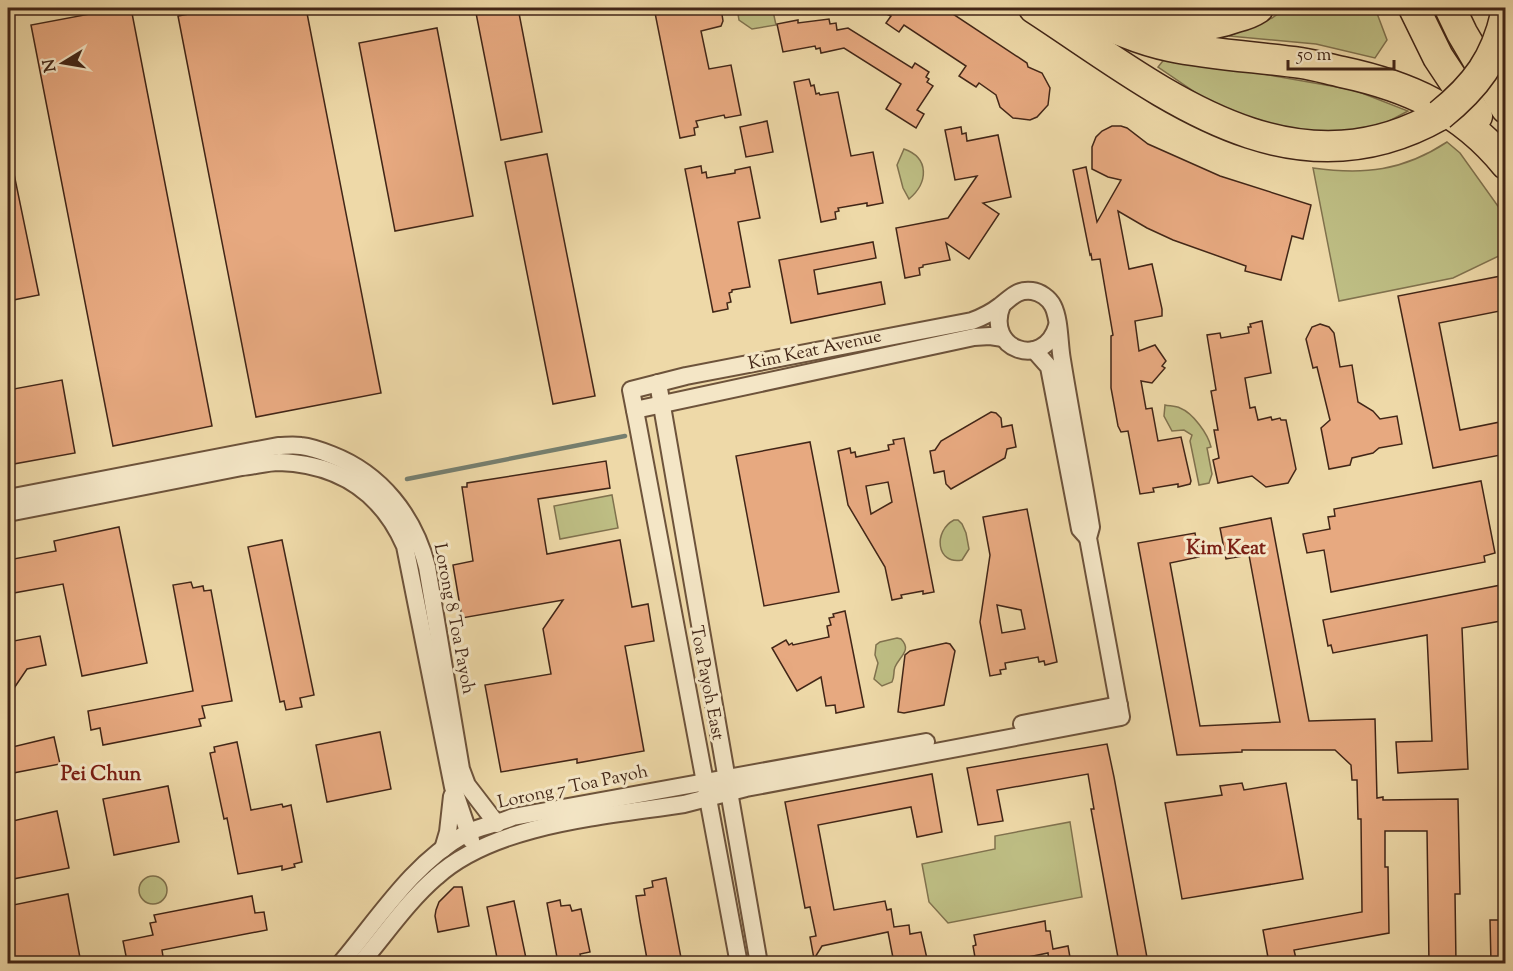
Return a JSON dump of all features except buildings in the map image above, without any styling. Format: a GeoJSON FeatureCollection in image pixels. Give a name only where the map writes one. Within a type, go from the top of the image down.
{"type":"FeatureCollection","features":[{"type":"Feature","properties":{"kind":"highway"},"geometry":{"type":"LineString","coordinates":[[1072,8],[1124,33],[1170,46],[1304,63],[1369,78],[1419,94],[1456,117],[1490,146],[1506,164]]}},
{"type":"Feature","properties":{"kind":"highway"},"geometry":{"type":"LineString","coordinates":[[1133,11],[1176,26],[1204,26],[1226,21],[1258,8]]}},
{"type":"Feature","properties":{"kind":"highway"},"geometry":{"type":"LineString","coordinates":[[1414,8],[1448,73],[1469,105],[1506,152]]}},
{"type":"Feature","properties":{"kind":"highway"},"geometry":{"type":"LineString","coordinates":[[1450,8],[1506,108]]}},
{"type":"Feature","properties":{"kind":"highway"},"geometry":{"type":"LineString","coordinates":[[1492,8],[1506,34]]}},
{"type":"Feature","properties":{"kind":"highway"},"geometry":{"type":"LineString","coordinates":[[1037,9],[1123,69],[1181,104],[1237,128],[1274,140],[1306,145],[1342,146],[1373,142],[1420,126],[1440,115],[1472,86],[1494,54],[1506,14]]}},
{"type":"Feature","properties":{"kind":"street","name":"Kim Keat Avenue"},"geometry":{"type":"LineString","coordinates":[[728,785],[1120,711],[1088,538],[1091,527],[1057,326],[1057,314],[1052,303],[1043,295],[1032,291],[1021,291],[1010,296],[1002,305],[985,316],[972,321],[631,390],[635,410],[974,337],[1003,338],[1011,346],[1022,351],[1034,351],[1049,367],[1080,529],[1088,538]]}},
{"type":"Feature","properties":{"kind":"street"},"geometry":{"type":"LineString","coordinates":[[1002,305],[998,316],[998,327],[1003,338]]}},
{"type":"Feature","properties":{"kind":"street"},"geometry":{"type":"LineString","coordinates":[[1034,351],[1049,342],[1057,326]]}},
{"type":"Feature","properties":{"kind":"street","name":"Toa Payoh East"},"geometry":{"type":"LineString","coordinates":[[658,384],[759,963]]}},
{"type":"Feature","properties":{"kind":"street","name":"Toa Payoh East"},"geometry":{"type":"LineString","coordinates":[[635,410],[739,963]]}},
{"type":"Feature","properties":{"kind":"street","name":"Lorong 8 Toa Payoh"},"geometry":{"type":"LineString","coordinates":[[8,498],[278,446],[303,446],[346,460],[376,481],[393,499],[422,545],[461,769],[467,785],[497,824]]}},
{"type":"Feature","properties":{"kind":"street","name":"Lorong 8 Toa Payoh"},"geometry":{"type":"LineString","coordinates":[[8,513],[277,462],[310,466],[334,472],[349,479],[385,510],[405,546],[453,787],[467,833],[476,849]]}},
{"type":"Feature","properties":{"kind":"street","name":"Lorong 7 Toa Payoh"},"geometry":{"type":"LineString","coordinates":[[340,963],[399,891],[427,861],[467,833],[513,817],[728,785]]}},
{"type":"Feature","properties":{"kind":"street"},"geometry":{"type":"LineString","coordinates":[[443,849],[448,832],[453,787]]}},
{"type":"Feature","properties":{"kind":"street","name":"Lorong 7 Toa Payoh"},"geometry":{"type":"LineString","coordinates":[[360,963],[436,876],[476,849],[513,834],[684,804],[706,790]]}},
{"type":"Feature","properties":{"kind":"green space"},"geometry":{"type":"Polygon","coordinates":[[[737,8],[770,8],[773,11],[776,25],[752,29],[739,20],[737,8]]]}},
{"type":"Feature","properties":{"kind":"green space"},"geometry":{"type":"Polygon","coordinates":[[[1286,8],[1375,8],[1387,40],[1375,58],[1316,44],[1229,36],[1272,18],[1286,8]]]}},
{"type":"Feature","properties":{"kind":"green space"},"geometry":{"type":"Polygon","coordinates":[[[1166,57],[1354,90],[1408,111],[1380,126],[1315,135],[1261,122],[1208,101],[1158,67],[1166,57]]]}},
{"type":"Feature","properties":{"kind":"green space"},"geometry":{"type":"Polygon","coordinates":[[[1447,142],[1460,153],[1505,216],[1505,253],[1453,278],[1339,301],[1313,168],[1349,171],[1399,165],[1431,152],[1447,142]]]}},
{"type":"Feature","properties":{"kind":"green space"},"geometry":{"type":"Polygon","coordinates":[[[904,149],[918,158],[923,171],[920,186],[909,199],[903,188],[897,165],[904,149]]]}},
{"type":"Feature","properties":{"kind":"green space"},"geometry":{"type":"Polygon","coordinates":[[[1165,405],[1178,407],[1185,411],[1195,419],[1207,436],[1211,447],[1207,448],[1212,474],[1209,483],[1199,485],[1190,441],[1192,435],[1184,430],[1172,431],[1164,416],[1165,405]]]}},
{"type":"Feature","properties":{"kind":"green space"},"geometry":{"type":"Polygon","coordinates":[[[612,495],[618,528],[560,539],[554,506],[612,495]]]}},
{"type":"Feature","properties":{"kind":"green space"},"geometry":{"type":"Polygon","coordinates":[[[954,520],[962,524],[966,533],[969,549],[962,560],[947,557],[940,546],[943,532],[954,520]]]}},
{"type":"Feature","properties":{"kind":"green space"},"geometry":{"type":"Polygon","coordinates":[[[897,638],[904,643],[905,650],[895,667],[892,682],[882,686],[874,679],[878,663],[875,655],[876,645],[897,638]]]}},
{"type":"Feature","properties":{"kind":"green space"},"geometry":{"type":"Polygon","coordinates":[[[1070,822],[1082,897],[948,923],[929,902],[922,864],[995,849],[995,836],[1070,822]]]}},
{"type":"Feature","properties":{"kind":"green space"},"geometry":{"type":"Polygon","coordinates":[[[153,876],[163,880],[167,890],[163,900],[153,904],[143,900],[139,890],[143,880],[153,876]]]}},
{"type":"Feature","properties":{"kind":"waterway"},"geometry":{"type":"LineString","coordinates":[[407,479],[625,436]]}},
{"type":"Feature","properties":{"kind":"district","name":"Kim Keat"},"geometry":{"type":"Point","coordinates":[1226,549]}},
{"type":"Feature","properties":{"kind":"district","name":"Pei Chun"},"geometry":{"type":"Point","coordinates":[101,775]}}]}
